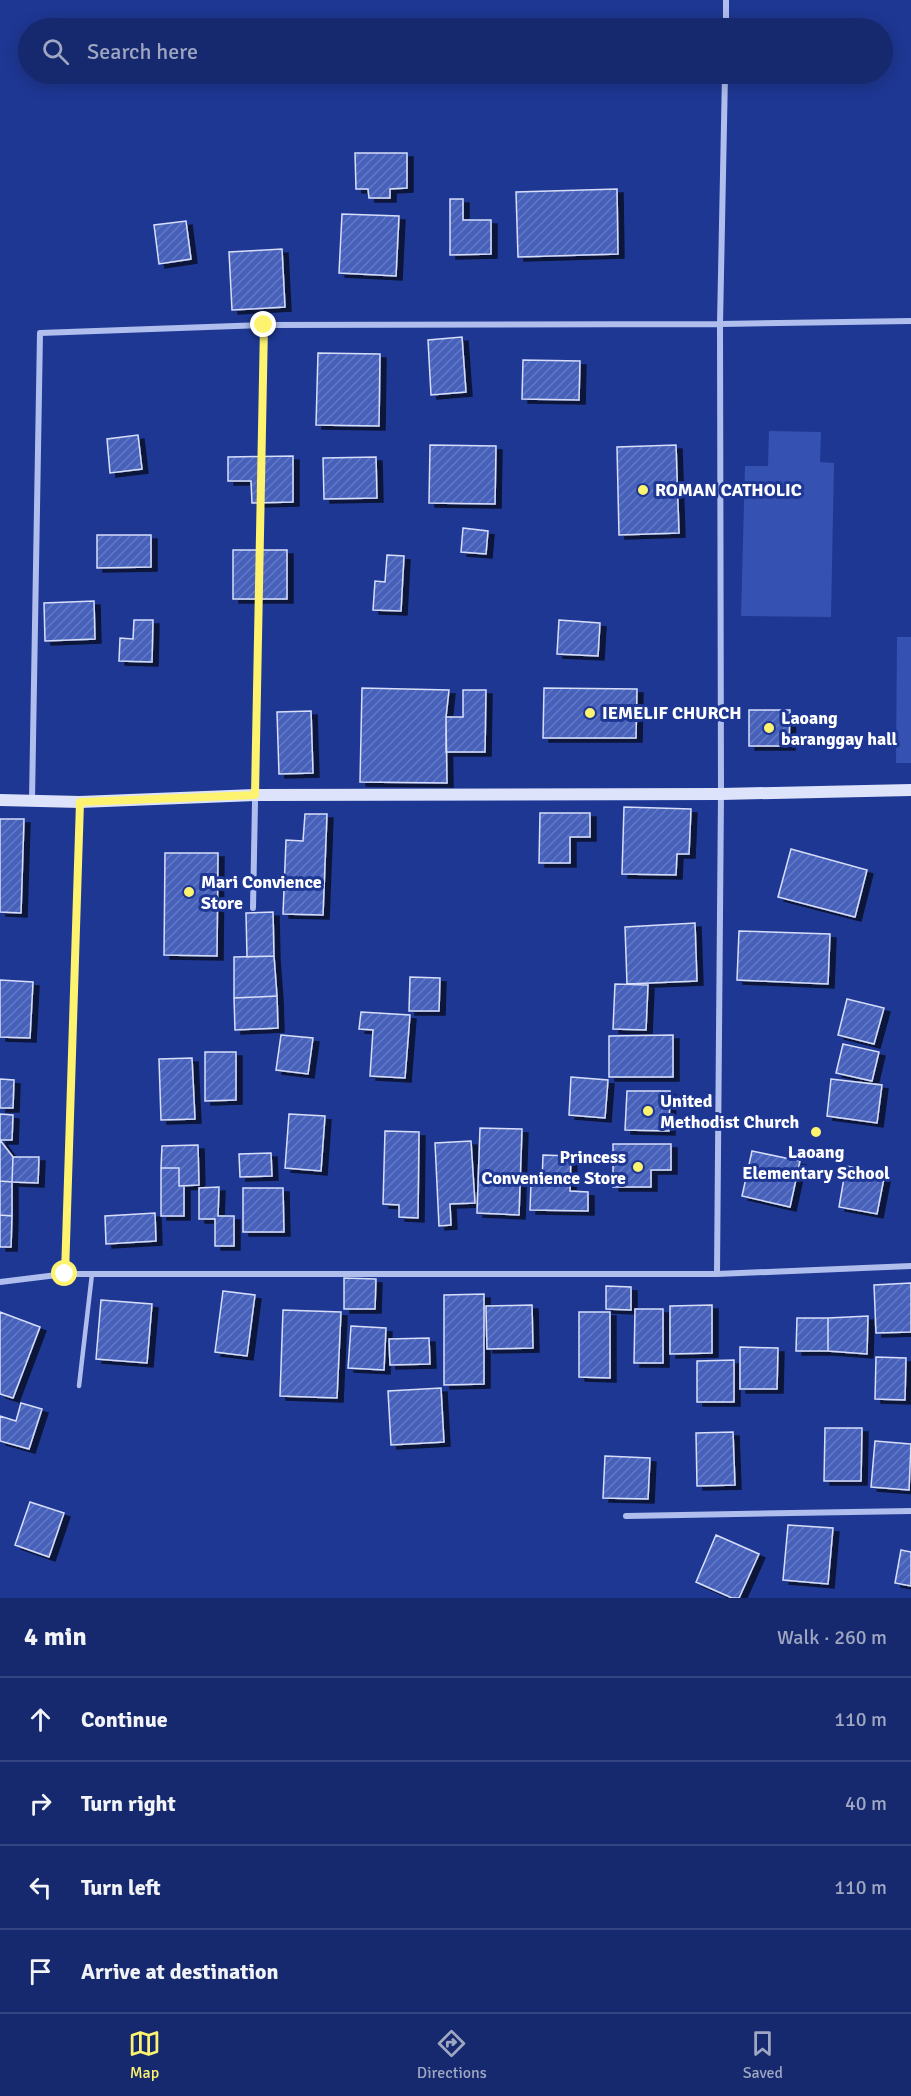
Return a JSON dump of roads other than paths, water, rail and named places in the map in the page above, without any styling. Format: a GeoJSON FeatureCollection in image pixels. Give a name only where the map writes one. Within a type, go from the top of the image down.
{"type":"FeatureCollection","features":[{"type":"Feature","properties":{"kind":"street"},"geometry":{"type":"LineString","coordinates":[[726,0],[726,18]]}},
{"type":"Feature","properties":{"kind":"street"},"geometry":{"type":"LineString","coordinates":[[717,1274],[721,794],[720,324],[725,84]]}},
{"type":"Feature","properties":{"kind":"street"},"geometry":{"type":"LineString","coordinates":[[32,800],[40,333],[264,325],[720,324],[911,321]]}},
{"type":"Feature","properties":{"kind":"street"},"geometry":{"type":"LineString","coordinates":[[253,908],[264,325]]}},
{"type":"Feature","properties":{"kind":"street"},"geometry":{"type":"LineString","coordinates":[[0,800],[80,802],[255,795],[721,794],[911,790]]}},
{"type":"Feature","properties":{"kind":"street"},"geometry":{"type":"LineString","coordinates":[[65,1274],[80,802]]}},
{"type":"Feature","properties":{"kind":"street"},"geometry":{"type":"LineString","coordinates":[[0,1282],[65,1274],[717,1274],[911,1266]]}},
{"type":"Feature","properties":{"kind":"street"},"geometry":{"type":"LineString","coordinates":[[627,1516],[911,1511]]}},
{"type":"Feature","properties":{"kind":"lane"},"geometry":{"type":"LineString","coordinates":[[79,1386],[92,1274]]}},
{"type":"Feature","properties":{"kind":"place","name":"ROMAN CATHOLIC"},"geometry":{"type":"Point","coordinates":[643,490]}},
{"type":"Feature","properties":{"kind":"place","name":"IEMELIF CHURCH"},"geometry":{"type":"Point","coordinates":[590,713]}},
{"type":"Feature","properties":{"kind":"place","name":"Laoang baranggay hall"},"geometry":{"type":"Point","coordinates":[769,728]}},
{"type":"Feature","properties":{"kind":"place","name":"Mari Convience Store"},"geometry":{"type":"Point","coordinates":[189,892]}},
{"type":"Feature","properties":{"kind":"place","name":"United Methodist Church"},"geometry":{"type":"Point","coordinates":[648,1111]}},
{"type":"Feature","properties":{"kind":"place","name":"Laoang Elementary School"},"geometry":{"type":"Point","coordinates":[816,1132]}},
{"type":"Feature","properties":{"kind":"place","name":"Princess Convenience Store"},"geometry":{"type":"Point","coordinates":[638,1167]}}]}
